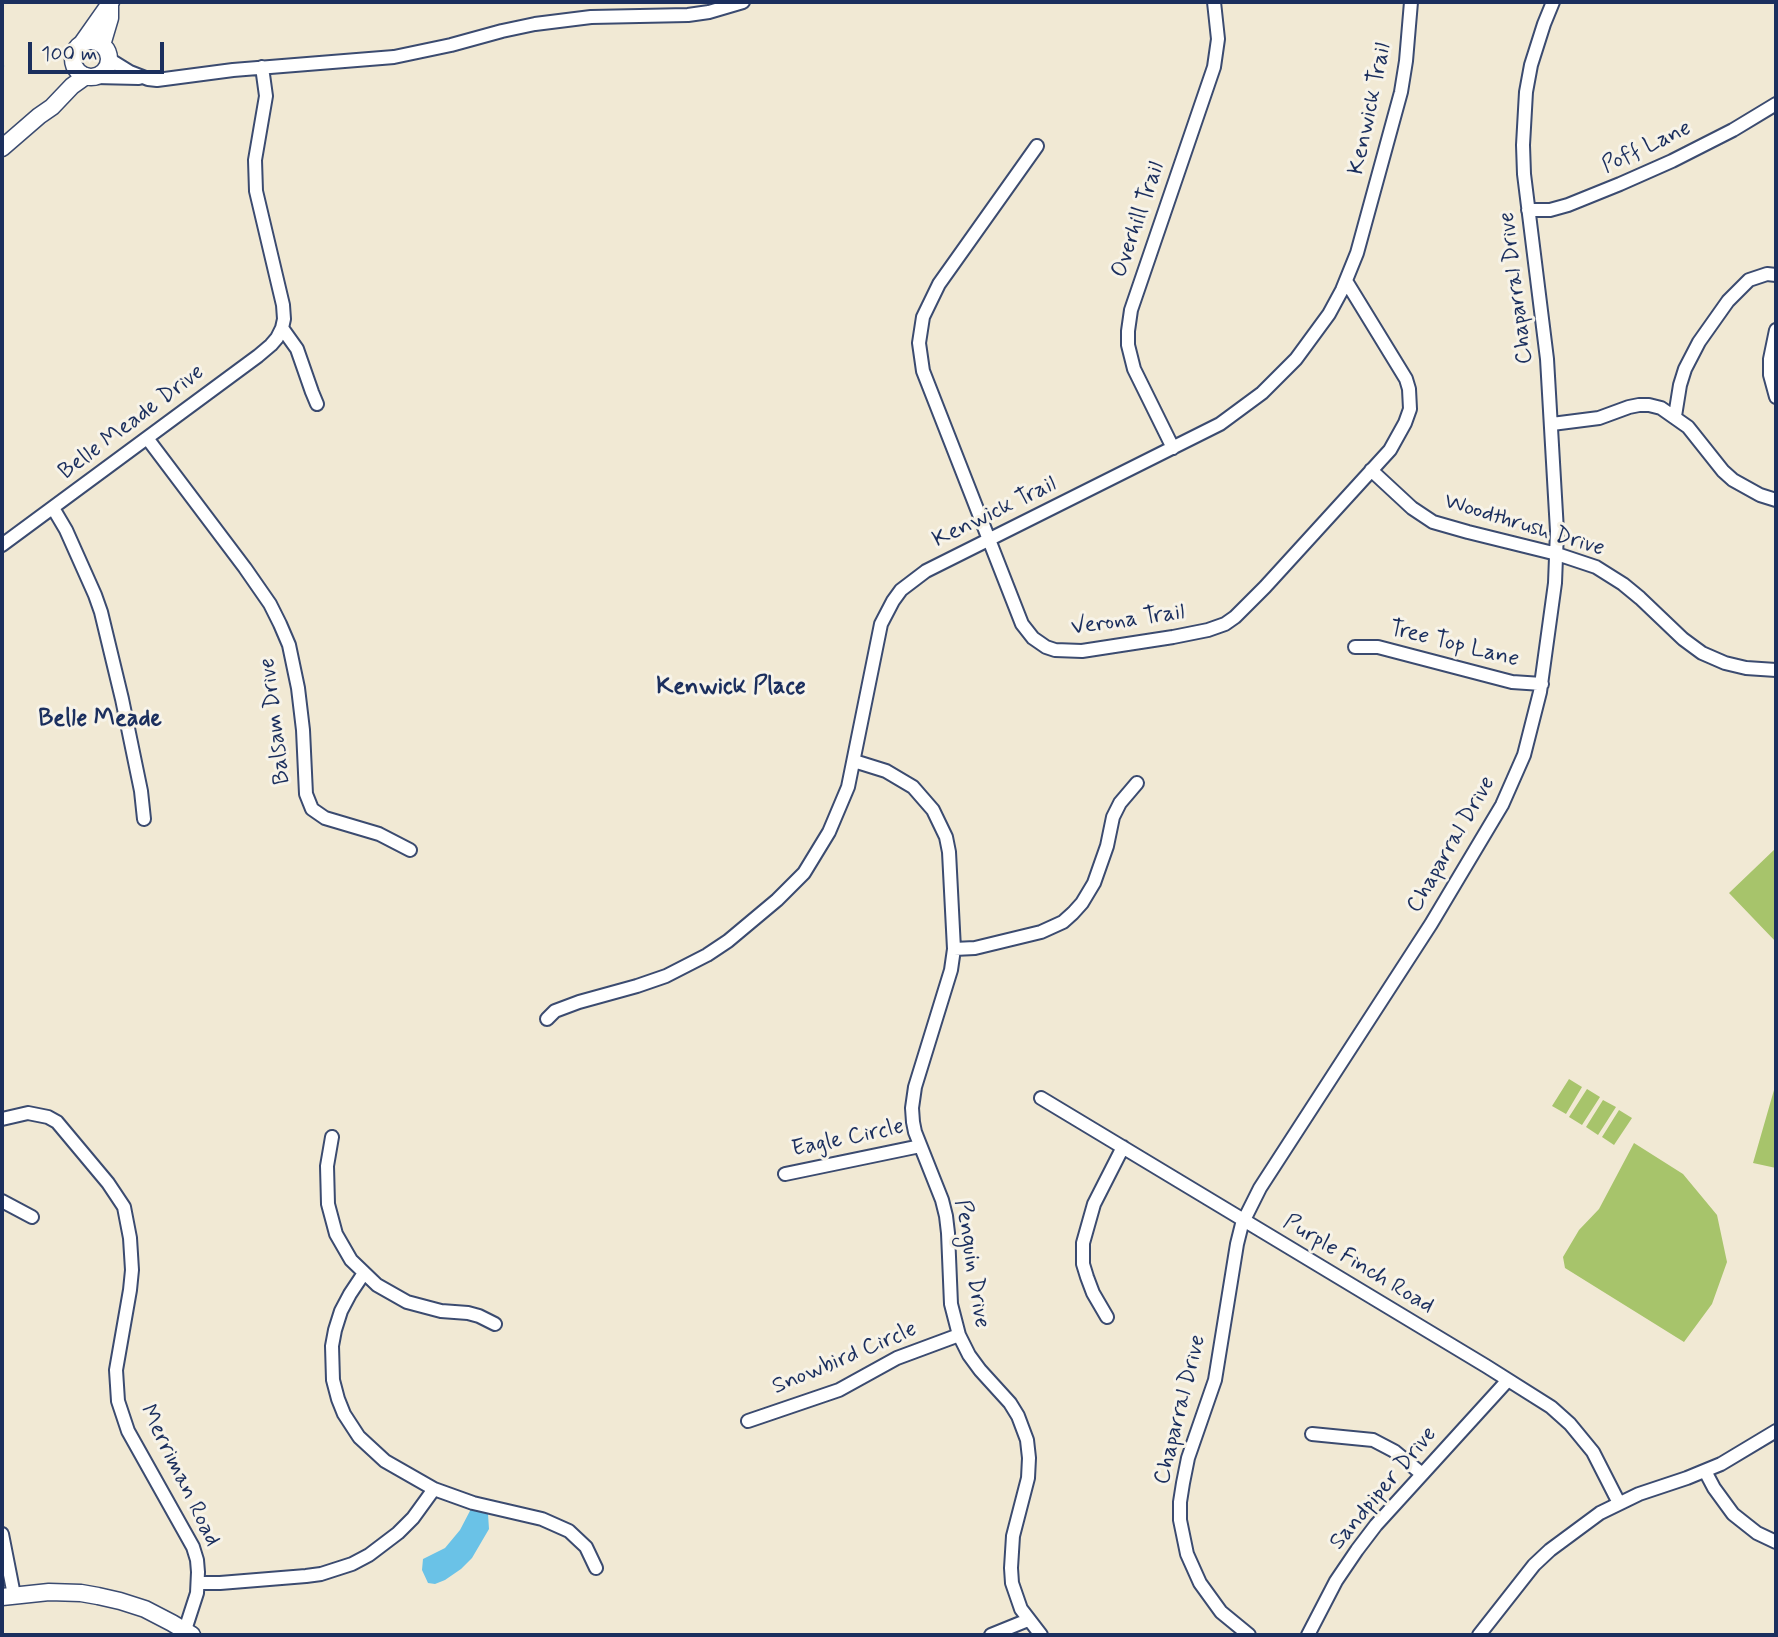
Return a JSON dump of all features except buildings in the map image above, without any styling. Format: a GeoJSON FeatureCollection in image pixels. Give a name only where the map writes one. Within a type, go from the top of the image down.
{"type":"FeatureCollection","features":[{"type":"Feature","properties":{"kind":"main road"},"geometry":{"type":"LineString","coordinates":[[39,116],[74,62],[75,53],[111,3]]}},
{"type":"Feature","properties":{"kind":"main road"},"geometry":{"type":"LineString","coordinates":[[2,148],[52,107],[72,86],[100,75],[107,68],[111,3]]}},
{"type":"Feature","properties":{"kind":"main road"},"geometry":{"type":"LineString","coordinates":[[80,46],[91,41],[106,52]]}},
{"type":"Feature","properties":{"kind":"main road"},"geometry":{"type":"LineString","coordinates":[[74,62],[78,71],[90,77]]}},
{"type":"Feature","properties":{"kind":"main road"},"geometry":{"type":"LineString","coordinates":[[8,1596],[49,1592],[98,1595],[145,1609],[189,1633]]}},
{"type":"Feature","properties":{"kind":"street"},"geometry":{"type":"LineString","coordinates":[[106,52],[130,72],[157,80],[394,57],[535,24],[568,19],[688,15],[743,2]]}},
{"type":"Feature","properties":{"kind":"street","name":"Overhill Trail"},"geometry":{"type":"LineString","coordinates":[[1173,448],[1134,369],[1128,345],[1128,331],[1131,310],[1214,68],[1219,39],[1214,2]]}},
{"type":"Feature","properties":{"kind":"street","name":"Kenwick Trail"},"geometry":{"type":"LineString","coordinates":[[547,1019],[555,1011],[637,986],[685,967],[728,940],[777,900],[804,873],[824,842],[848,787],[881,624],[892,601],[901,590],[926,571],[1220,424],[1242,410],[1282,375],[1314,337],[1329,314],[1346,281],[1366,225],[1401,92],[1411,2]]}},
{"type":"Feature","properties":{"kind":"street","name":"Chaparral Drive"},"geometry":{"type":"LineString","coordinates":[[1249,1635],[1221,1612],[1200,1583],[1187,1554],[1180,1520],[1180,1502],[1188,1458],[1215,1380],[1237,1244],[1244,1220],[1260,1188],[1442,906],[1502,805],[1524,755],[1542,684],[1557,554],[1547,359],[1528,210],[1523,145],[1526,92],[1537,44],[1553,2]]}},
{"type":"Feature","properties":{"kind":"street"},"geometry":{"type":"LineString","coordinates":[[262,68],[266,96],[257,144],[254,177],[256,191],[283,306],[282,328],[297,349],[317,404]]}},
{"type":"Feature","properties":{"kind":"street"},"geometry":{"type":"LineString","coordinates":[[90,77],[147,78]]}},
{"type":"Feature","properties":{"kind":"street","name":"Poff Lane"},"geometry":{"type":"LineString","coordinates":[[1528,210],[1550,210],[1568,205],[1631,179],[1672,161],[1776,104]]}},
{"type":"Feature","properties":{"kind":"street","name":"Verona Trail"},"geometry":{"type":"LineString","coordinates":[[1037,146],[939,284],[926,308],[919,343],[923,371],[1022,624],[1033,638],[1045,647],[1064,651],[1082,650],[1216,628],[1235,617],[1265,587],[1390,450],[1410,409],[1409,389],[1406,379],[1346,281]]}},
{"type":"Feature","properties":{"kind":"street"},"geometry":{"type":"LineString","coordinates":[[1675,416],[1685,369],[1699,342],[1728,301],[1742,284],[1749,280],[1767,274],[1776,275]]}},
{"type":"Feature","properties":{"kind":"street","name":"Belle Meade Drive"},"geometry":{"type":"LineString","coordinates":[[2,545],[258,356],[271,345],[282,328]]}},
{"type":"Feature","properties":{"kind":"street"},"geometry":{"type":"LineString","coordinates":[[1776,330],[1770,359],[1770,375],[1776,397]]}},
{"type":"Feature","properties":{"kind":"street"},"geometry":{"type":"LineString","coordinates":[[1552,424],[1600,418],[1639,405],[1661,408],[1675,416],[1697,436],[1733,480],[1760,495],[1776,499]]}},
{"type":"Feature","properties":{"kind":"street","name":"Balsam Drive"},"geometry":{"type":"LineString","coordinates":[[147,438],[245,568],[281,624],[289,645],[298,688],[306,794],[312,809],[325,818],[379,834],[410,850]]}},
{"type":"Feature","properties":{"kind":"street","name":"Woodthrush Drive"},"geometry":{"type":"LineString","coordinates":[[1371,470],[1412,508],[1433,522],[1557,554],[1595,567],[1623,584],[1702,653],[1728,664],[1776,670]]}},
{"type":"Feature","properties":{"kind":"street"},"geometry":{"type":"LineString","coordinates":[[53,508],[66,530],[101,612],[125,712],[145,819]]}},
{"type":"Feature","properties":{"kind":"street","name":"Tree Top Lane"},"geometry":{"type":"LineString","coordinates":[[1355,647],[1378,647],[1512,682],[1542,684]]}},
{"type":"Feature","properties":{"kind":"street","name":"Penguin Drive"},"geometry":{"type":"LineString","coordinates":[[854,761],[886,771],[924,798],[940,823],[949,852],[954,949],[951,970],[913,1095],[913,1122],[946,1216],[951,1304],[959,1335],[980,1370],[1014,1409],[1027,1440],[1028,1478],[1013,1536],[1011,1568],[1016,1596],[1028,1620],[1041,1635]]}},
{"type":"Feature","properties":{"kind":"street"},"geometry":{"type":"LineString","coordinates":[[954,949],[975,948],[1041,932],[1063,922],[1073,913],[1094,883],[1104,856],[1113,817],[1136,783]]}},
{"type":"Feature","properties":{"kind":"street","name":"Purple Finch Road"},"geometry":{"type":"LineString","coordinates":[[1041,1098],[1550,1407],[1577,1430],[1594,1452],[1619,1503]]}},
{"type":"Feature","properties":{"kind":"street","name":"Merriman Road"},"geometry":{"type":"LineString","coordinates":[[2,1119],[28,1113],[48,1117],[57,1122],[108,1183],[124,1207],[132,1270],[116,1370],[117,1401],[128,1431],[193,1547],[197,1560],[198,1583],[189,1633]]}},
{"type":"Feature","properties":{"kind":"street"},"geometry":{"type":"LineString","coordinates":[[332,1137],[326,1185],[331,1220],[343,1247],[364,1273],[377,1285],[407,1302],[441,1311],[468,1313],[495,1324]]}},
{"type":"Feature","properties":{"kind":"street","name":"Eagle Circle"},"geometry":{"type":"LineString","coordinates":[[785,1174],[920,1146]]}},
{"type":"Feature","properties":{"kind":"street"},"geometry":{"type":"LineString","coordinates":[[1107,1317],[1087,1277],[1083,1264],[1083,1243],[1094,1203],[1123,1147]]}},
{"type":"Feature","properties":{"kind":"street"},"geometry":{"type":"LineString","coordinates":[[2,1201],[32,1217]]}},
{"type":"Feature","properties":{"kind":"street"},"geometry":{"type":"LineString","coordinates":[[364,1273],[350,1294],[335,1329],[333,1380],[338,1399],[350,1424],[369,1448],[399,1470],[434,1489],[473,1503],[554,1523],[579,1539],[592,1557],[596,1568]]}},
{"type":"Feature","properties":{"kind":"street","name":"Snowbird Circle"},"geometry":{"type":"LineString","coordinates":[[748,1421],[839,1390],[897,1358],[959,1335]]}},
{"type":"Feature","properties":{"kind":"street","name":"Sandpiper Drive"},"geometry":{"type":"LineString","coordinates":[[1308,1635],[1336,1581],[1376,1525],[1508,1380]]}},
{"type":"Feature","properties":{"kind":"street"},"geometry":{"type":"LineString","coordinates":[[1479,1635],[1522,1579],[1550,1549],[1600,1513],[1619,1503],[1705,1471],[1776,1431]]}},
{"type":"Feature","properties":{"kind":"street"},"geometry":{"type":"LineString","coordinates":[[1312,1434],[1373,1440],[1394,1451],[1422,1474]]}},
{"type":"Feature","properties":{"kind":"street"},"geometry":{"type":"LineString","coordinates":[[1705,1471],[1732,1514],[1757,1533],[1776,1542]]}},
{"type":"Feature","properties":{"kind":"street"},"geometry":{"type":"LineString","coordinates":[[198,1583],[306,1576],[352,1564],[398,1533],[434,1489]]}},
{"type":"Feature","properties":{"kind":"street"},"geometry":{"type":"LineString","coordinates":[[2,1534],[8,1596]]}},
{"type":"Feature","properties":{"kind":"street"},"geometry":{"type":"LineString","coordinates":[[991,1635],[1028,1620]]}},
{"type":"Feature","properties":{"kind":"green space"},"geometry":{"type":"Polygon","coordinates":[[[1776,848],[1776,942],[1729,893],[1776,848]]]}},
{"type":"Feature","properties":{"kind":"green space"},"geometry":{"type":"Polygon","coordinates":[[[1569,1079],[1582,1087],[1566,1114],[1552,1106],[1569,1079]]]}},
{"type":"Feature","properties":{"kind":"green space"},"geometry":{"type":"Polygon","coordinates":[[[1776,1083],[1776,1168],[1753,1163],[1776,1083]]]}},
{"type":"Feature","properties":{"kind":"green space"},"geometry":{"type":"Polygon","coordinates":[[[1587,1089],[1600,1097],[1582,1125],[1569,1117],[1587,1089]]]}},
{"type":"Feature","properties":{"kind":"green space"},"geometry":{"type":"Polygon","coordinates":[[[1603,1100],[1616,1107],[1598,1135],[1586,1127],[1603,1100]]]}},
{"type":"Feature","properties":{"kind":"green space"},"geometry":{"type":"Polygon","coordinates":[[[1619,1110],[1632,1118],[1614,1145],[1602,1137],[1619,1110]]]}},
{"type":"Feature","properties":{"kind":"green space"},"geometry":{"type":"Polygon","coordinates":[[[1634,1143],[1683,1174],[1717,1215],[1727,1262],[1712,1304],[1684,1342],[1565,1268],[1563,1257],[1579,1230],[1599,1209],[1634,1143]]]}},
{"type":"Feature","properties":{"kind":"water"},"geometry":{"type":"Polygon","coordinates":[[[472,1507],[483,1507],[488,1514],[489,1529],[472,1558],[461,1569],[445,1580],[435,1584],[428,1583],[422,1570],[423,1559],[445,1548],[460,1530],[472,1507]]]}},
{"type":"Feature","properties":{"kind":"district","name":"Kenwick Place"},"geometry":{"type":"Point","coordinates":[731,688]}},
{"type":"Feature","properties":{"kind":"district","name":"Belle Meade"},"geometry":{"type":"Point","coordinates":[100,720]}}]}
